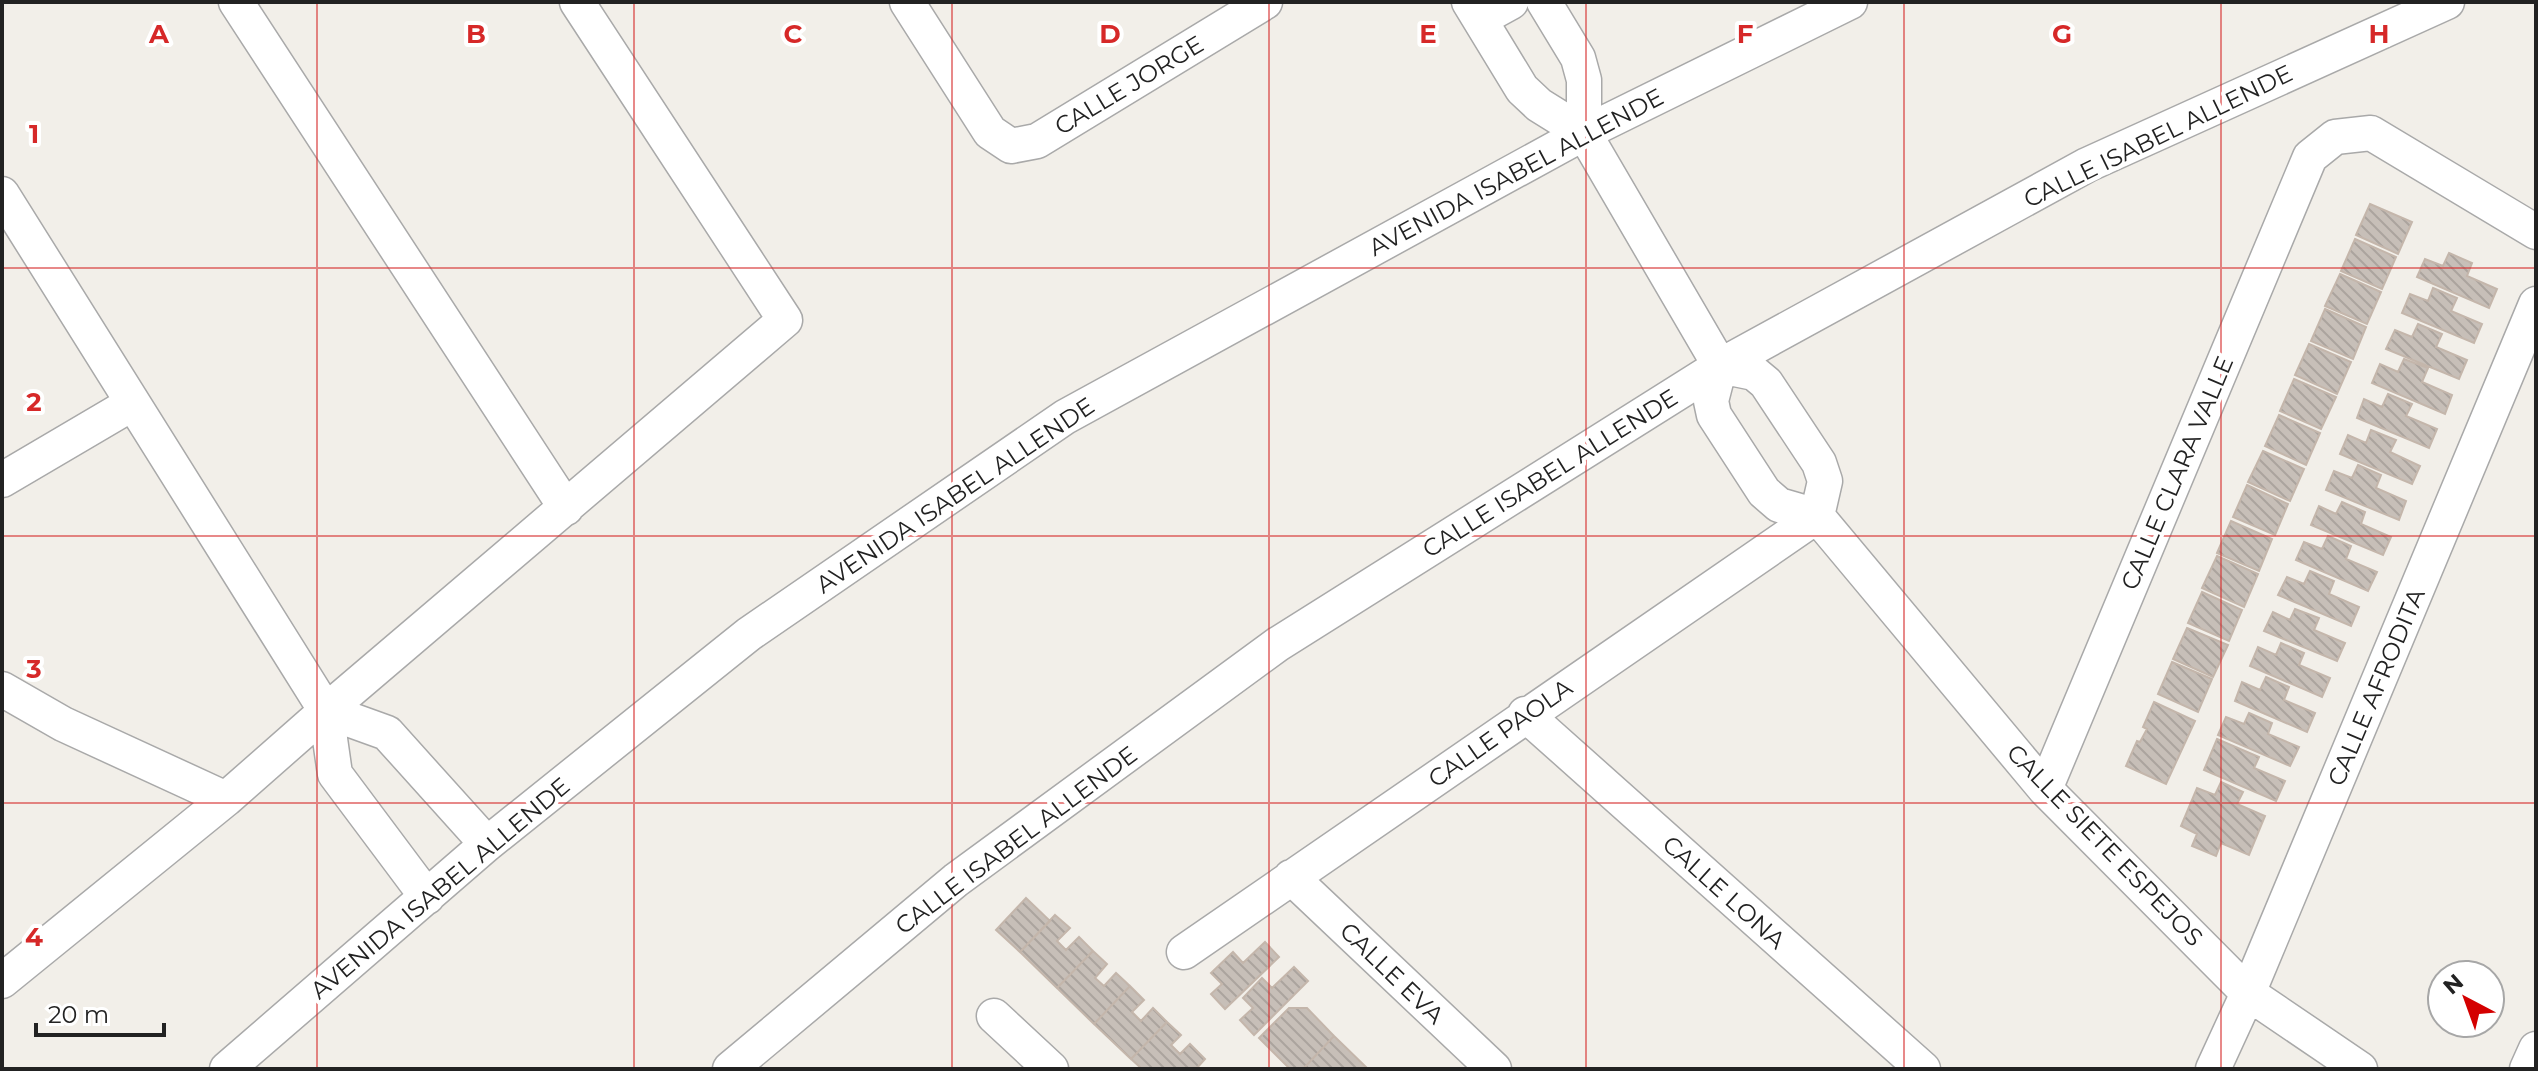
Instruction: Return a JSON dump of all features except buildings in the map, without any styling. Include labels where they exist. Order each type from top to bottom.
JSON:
[{"type":"street","points":[[236,2],[566,508]]},
{"type":"street","points":[[2,981],[226,799],[785,320],[577,2]]},
{"type":"street","name":"CALLE JORGE","points":[[907,2],[990,132],[1011,146],[1037,141],[1265,2]]},
{"type":"street","points":[[1511,2],[1474,10],[1522,89],[1539,105],[1584,133],[1720,366],[1711,401],[1714,415],[1764,492],[1779,505],[1817,516],[1825,481],[1819,463],[1766,383],[1754,373],[1720,366]]},
{"type":"street","points":[[1544,2],[1578,58],[1584,80],[1584,133]]},
{"type":"street","name":"AVENIDA ISABEL ALLENDE","points":[[227,1069],[487,844],[749,634],[1065,417],[1584,133],[1850,2]]},
{"type":"street","name":"CALLE ISABEL ALLENDE","points":[[730,1069],[956,880],[1278,644],[1720,366],[2087,165],[2447,2]]},
{"type":"street","name":"CALLE CLARA VALLE","points":[[2045,789],[2310,157],[2335,137],[2371,133],[2536,232]]},
{"type":"street","points":[[2,194],[326,711],[335,774],[427,897]]},
{"type":"street","name":"CALLE AFRODITA","points":[[2213,1069],[2248,993],[2536,304]]},
{"type":"street","points":[[2,480],[133,403]]},
{"type":"street","name":"CALLE SIETE ESPEJOS","points":[[1817,516],[2045,789],[2248,993],[2360,1069]]},
{"type":"street","name":"CALLE PAOLA","points":[[1184,952],[1525,714],[1817,516]]},
{"type":"street","points":[[2,689],[63,724],[226,799]]},
{"type":"street","points":[[326,711],[387,733],[487,844]]},
{"type":"street","name":"CALLE LONA","points":[[1525,714],[1923,1069]]},
{"type":"street","name":"CALLE EVA","points":[[1291,877],[1494,1069]]},
{"type":"street","points":[[994,1016],[1051,1069]]},
{"type":"street","points":[[2527,1069],[2536,1049]]}]
